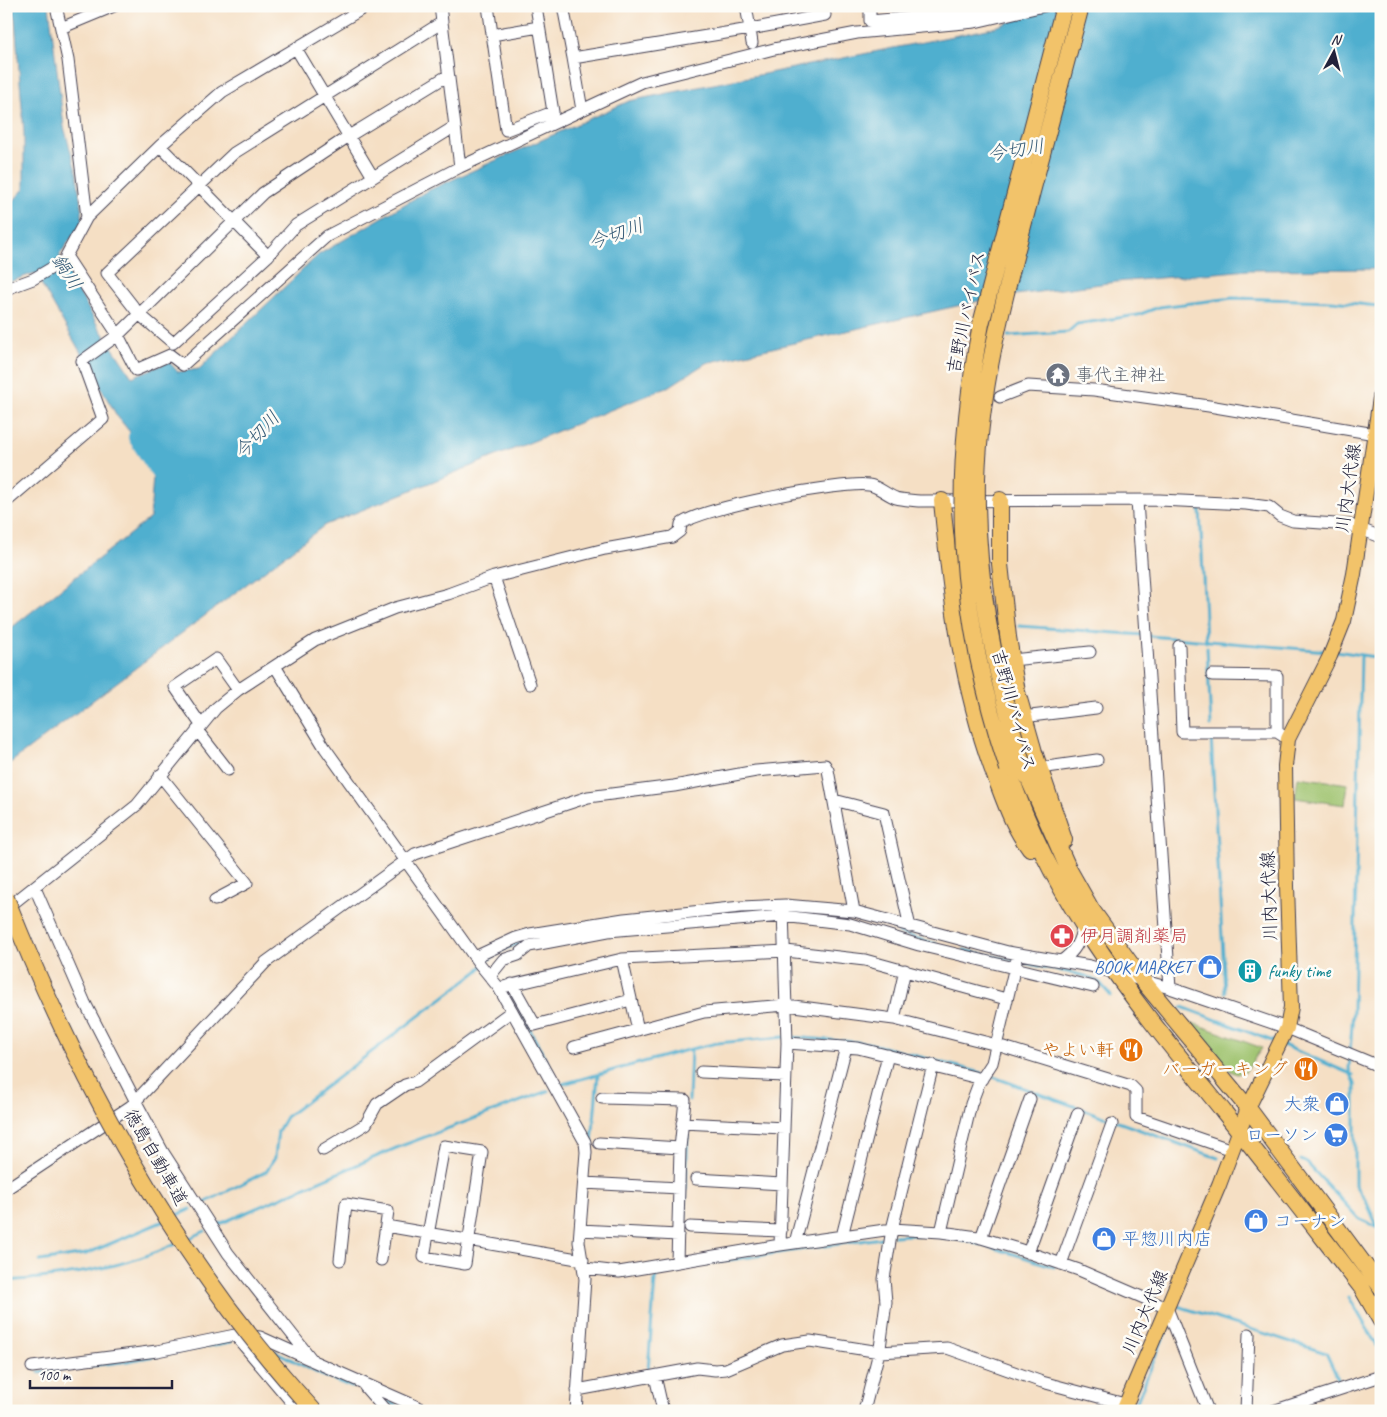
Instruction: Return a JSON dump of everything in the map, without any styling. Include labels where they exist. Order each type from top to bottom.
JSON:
[{"type":"highway","name":"吉野川バイパス","points":[[1064,6],[981,324],[971,375],[961,479],[964,576],[982,681],[1024,768],[1069,870],[1091,909],[1143,981],[1248,1108],[1381,1288]]},
{"type":"highway","name":"吉野川バイパス","points":[[1081,6],[996,327],[980,430],[977,478],[978,533],[986,621],[998,678],[1024,768],[1028,823],[1049,869],[1082,926],[1113,973],[1240,1131],[1362,1288],[1381,1321]]},
{"type":"highway","points":[[1000,500],[999,552],[1012,660],[1023,717],[1024,768]]},
{"type":"highway","points":[[942,501],[958,635],[981,741],[1009,814],[1029,847],[1049,869]]},
{"type":"highway","name":"徳島自動車道","points":[[6,898],[56,1014],[94,1089],[152,1193],[238,1320],[314,1411]]},
{"type":"main road","name":"川内大代線","points":[[1124,1408],[1167,1308],[1248,1108],[1281,1040],[1291,1007],[1286,877],[1285,766],[1282,736],[1332,652],[1344,620],[1378,434],[1381,391]]},
{"type":"street","points":[[56,6],[68,60],[88,218]]},
{"type":"street","points":[[61,28],[90,12],[114,6]]},
{"type":"street","points":[[367,6],[297,50],[222,92],[160,146],[88,218],[66,256],[66,260],[136,370],[170,355],[184,365],[327,236],[460,167],[642,82],[774,50],[857,33],[975,22],[1044,6]]},
{"type":"street","points":[[440,6],[447,76],[460,167]]},
{"type":"street","points":[[488,6],[506,130],[553,112],[536,6]]},
{"type":"street","points":[[746,6],[752,43]]},
{"type":"street","points":[[573,58],[825,15],[823,6]]},
{"type":"street","points":[[870,6],[870,21],[921,12],[1020,6]]},
{"type":"street","points":[[566,7],[582,110]]},
{"type":"street","points":[[441,23],[326,97],[234,153],[107,273],[139,314],[173,343],[268,256],[296,224],[454,127]]},
{"type":"street","points":[[492,35],[539,27]]},
{"type":"street","points":[[297,50],[373,177]]},
{"type":"street","points":[[6,502],[103,419],[82,362],[115,338],[263,193],[447,76]]},
{"type":"street","points":[[160,146],[268,256]]},
{"type":"street","points":[[6,289],[33,279],[66,260]]},
{"type":"street","points":[[1000,396],[1028,386],[1094,390],[1209,406],[1378,434]]},
{"type":"street","points":[[6,910],[137,805],[216,708],[238,690],[315,640],[358,621],[494,577],[605,549],[672,536],[680,532],[681,524],[686,520],[712,510],[829,487],[871,485],[898,499],[1246,504],[1269,507],[1280,516],[1293,521],[1350,525],[1381,536]]},
{"type":"street","points":[[1137,501],[1170,988]]},
{"type":"street","points":[[948,555],[999,552]]},
{"type":"street","points":[[494,577],[530,684]]},
{"type":"street","points":[[1179,646],[1182,732],[1282,736],[1277,676],[1212,675]]},
{"type":"street","points":[[1012,660],[1090,652]]},
{"type":"street","points":[[228,770],[175,687],[216,659],[238,690]]},
{"type":"street","points":[[275,666],[325,748],[499,988],[585,1142],[580,1230],[584,1264],[584,1311],[576,1411]]},
{"type":"street","points":[[1023,717],[1096,708]]},
{"type":"street","points":[[1024,768],[1098,760]]},
{"type":"street","points":[[6,1189],[136,1102],[266,962],[415,854],[588,797],[674,786],[756,771],[825,765],[828,770],[834,800],[854,911]]},
{"type":"street","points":[[160,776],[247,883],[215,900]]},
{"type":"street","points":[[834,800],[884,813],[910,927]]},
{"type":"street","points":[[35,888],[85,1003],[136,1102],[192,1201],[228,1253],[313,1361]]},
{"type":"street","points":[[482,966],[524,942],[633,918],[708,909],[854,911],[910,927],[1092,987]]},
{"type":"street","points":[[783,911],[850,924],[1016,962],[1061,961],[1113,973],[1170,988],[1281,1040],[1343,1050],[1381,1066]]},
{"type":"street","points":[[780,1245],[787,1039],[786,951],[783,911]]},
{"type":"street","points":[[1061,961],[1073,952],[1082,926]]},
{"type":"street","points":[[482,966],[518,955],[524,942]]},
{"type":"street","points":[[499,988],[622,959],[786,951],[853,957],[1006,999]]},
{"type":"street","points":[[622,959],[638,1030]]},
{"type":"street","points":[[940,1232],[971,1104],[997,1045],[1016,962]]},
{"type":"street","points":[[894,1019],[905,970]]},
{"type":"street","points":[[512,984],[535,1025],[631,1000]]},
{"type":"street","points":[[574,1047],[704,1012],[786,1005],[894,1019],[997,1045],[1131,1086],[1136,1091],[1136,1117],[1232,1150]]},
{"type":"street","points":[[323,1150],[366,1124],[376,1104],[404,1085],[415,1082],[512,1011]]},
{"type":"street","points":[[787,1039],[846,1047],[984,1076]]},
{"type":"street","points":[[794,1243],[846,1047]]},
{"type":"street","points":[[842,1236],[888,1055]]},
{"type":"street","points":[[864,1411],[880,1352],[886,1302],[884,1279],[892,1229],[933,1066]]},
{"type":"street","points":[[701,1072],[786,1076]]},
{"type":"street","points":[[602,1098],[685,1100],[680,1148],[677,1262]]},
{"type":"street","points":[[980,1238],[1030,1098]]},
{"type":"street","points":[[1028,1253],[1078,1114]]},
{"type":"street","points":[[682,1124],[784,1128]]},
{"type":"street","points":[[1061,1264],[1112,1124]]},
{"type":"street","points":[[599,1143],[680,1148]]},
{"type":"street","points":[[444,1146],[482,1152],[468,1241],[465,1264],[424,1256],[444,1146]]},
{"type":"street","points":[[696,1179],[782,1184]]},
{"type":"street","points":[[584,1183],[679,1188]]},
{"type":"street","points":[[340,1260],[346,1204],[388,1210],[381,1260]]},
{"type":"street","points":[[386,1226],[619,1272],[780,1245],[892,1229],[940,1232],[980,1238],[1061,1264],[1167,1308],[1208,1411]]},
{"type":"street","points":[[690,1227],[781,1231]]},
{"type":"street","points":[[580,1230],[678,1234]]},
{"type":"street","points":[[1246,1411],[1249,1334]]},
{"type":"street","points":[[236,1335],[298,1411]]},
{"type":"street","points":[[32,1367],[157,1351],[236,1335],[260,1337],[427,1411]]},
{"type":"street","points":[[577,1390],[697,1368],[726,1369],[782,1345],[810,1341],[880,1352],[947,1348],[1042,1382],[1124,1408]]},
{"type":"street","points":[[655,1376],[663,1411]]},
{"type":"street","points":[[1273,1411],[1381,1376]]},
{"type":"street","points":[[360,1382],[386,1411]]},
{"type":"green space","points":[[1298,777],[1348,784],[1345,805],[1295,798]]},
{"type":"green space","points":[[1190,1022],[1262,1048],[1246,1071],[1237,1074],[1230,1071]]},
{"type":"water","name":"今切川","points":[[14,6],[49,6],[64,127],[77,174],[83,222],[60,254],[60,258],[98,326],[132,377],[169,362],[178,372],[199,369],[318,255],[427,191],[629,101],[993,28],[1052,6],[1381,6],[1381,269],[1248,270],[1116,282],[992,298],[706,363],[670,386],[325,525],[6,766],[6,632],[150,518],[154,462],[117,416],[35,273],[6,283],[6,209],[24,189],[24,133]]},
{"type":"waterway","points":[[1008,336],[1068,332],[1077,324],[1138,315],[1159,307],[1233,298],[1332,301],[1377,306]]},
{"type":"waterway","name":"鍋川","points":[[137,437],[166,482]]},
{"type":"waterway","points":[[1200,509],[1206,642]]},
{"type":"waterway","points":[[1019,626],[1143,635]]},
{"type":"waterway","points":[[1149,636],[1327,651]]},
{"type":"waterway","points":[[1207,647],[1211,726]]},
{"type":"waterway","points":[[1336,651],[1381,658]]},
{"type":"waterway","points":[[1350,1052],[1353,1011],[1361,655]]},
{"type":"waterway","points":[[1211,736],[1225,992]]},
{"type":"waterway","points":[[899,933],[936,944]]},
{"type":"waterway","points":[[204,1203],[267,1171],[275,1157],[278,1131],[286,1117],[478,971],[494,956],[513,946],[527,942]]},
{"type":"waterway","points":[[964,950],[1086,976],[1100,983],[1111,996]]},
{"type":"waterway","points":[[511,994],[554,1075]]},
{"type":"waterway","points":[[1182,1007],[1275,1042]]},
{"type":"waterway","points":[[558,1082],[559,1085],[717,1043],[784,1037]]},
{"type":"waterway","points":[[790,1037],[868,1043],[982,1073]]},
{"type":"waterway","points":[[1283,1045],[1353,1075]]},
{"type":"waterway","points":[[689,1100],[691,1049]]},
{"type":"waterway","points":[[1350,1058],[1349,1069],[1355,1084],[1355,1185],[1366,1201],[1378,1228]]},
{"type":"waterway","points":[[591,1154],[598,1075]]},
{"type":"waterway","points":[[988,1075],[1218,1158]]},
{"type":"waterway","points":[[217,1225],[401,1146],[548,1091]]},
{"type":"waterway","points":[[684,1255],[688,1127]]},
{"type":"waterway","points":[[1301,1160],[1307,1163],[1359,1219],[1381,1229]]},
{"type":"waterway","points":[[172,1217],[191,1209]]},
{"type":"waterway","points":[[40,1261],[86,1254],[164,1221]]},
{"type":"waterway","points":[[186,1240],[205,1231]]},
{"type":"waterway","points":[[894,1236],[935,1236],[976,1243],[1054,1267]]},
{"type":"waterway","points":[[674,1268],[888,1237]]},
{"type":"waterway","points":[[6,1281],[94,1270],[137,1259],[178,1243]]},
{"type":"waterway","points":[[648,1370],[655,1280],[658,1271]]},
{"type":"waterway","points":[[1349,1297],[1381,1353]]},
{"type":"waterway","points":[[1178,1306],[1326,1353],[1341,1385]]},
{"type":"waterway","points":[[1133,1411],[1167,1329]]},
{"type":"waterway","points":[[39,1372],[122,1362],[231,1342]]},
{"type":"waterway","points":[[269,1348],[319,1374],[352,1387]]},
{"type":"waterway","points":[[389,1402],[408,1411]]},
{"type":"place","name":"事代主神社","points":[[1058,375]]},
{"type":"place","name":"伊月調剤薬局","points":[[1062,936]]},
{"type":"place","name":"BOOK MARKET","points":[[1210,967]]},
{"type":"place","name":"funky time","points":[[1250,971]]},
{"type":"place","name":"やよい軒","points":[[1131,1050]]},
{"type":"place","name":"バーガーキング","points":[[1306,1069]]},
{"type":"place","name":"大衆","points":[[1337,1104]]},
{"type":"place","name":"ローソン","points":[[1336,1135]]},
{"type":"place","name":"コーナン","points":[[1256,1221]]},
{"type":"place","name":"平惣川内店","points":[[1104,1239]]}]
